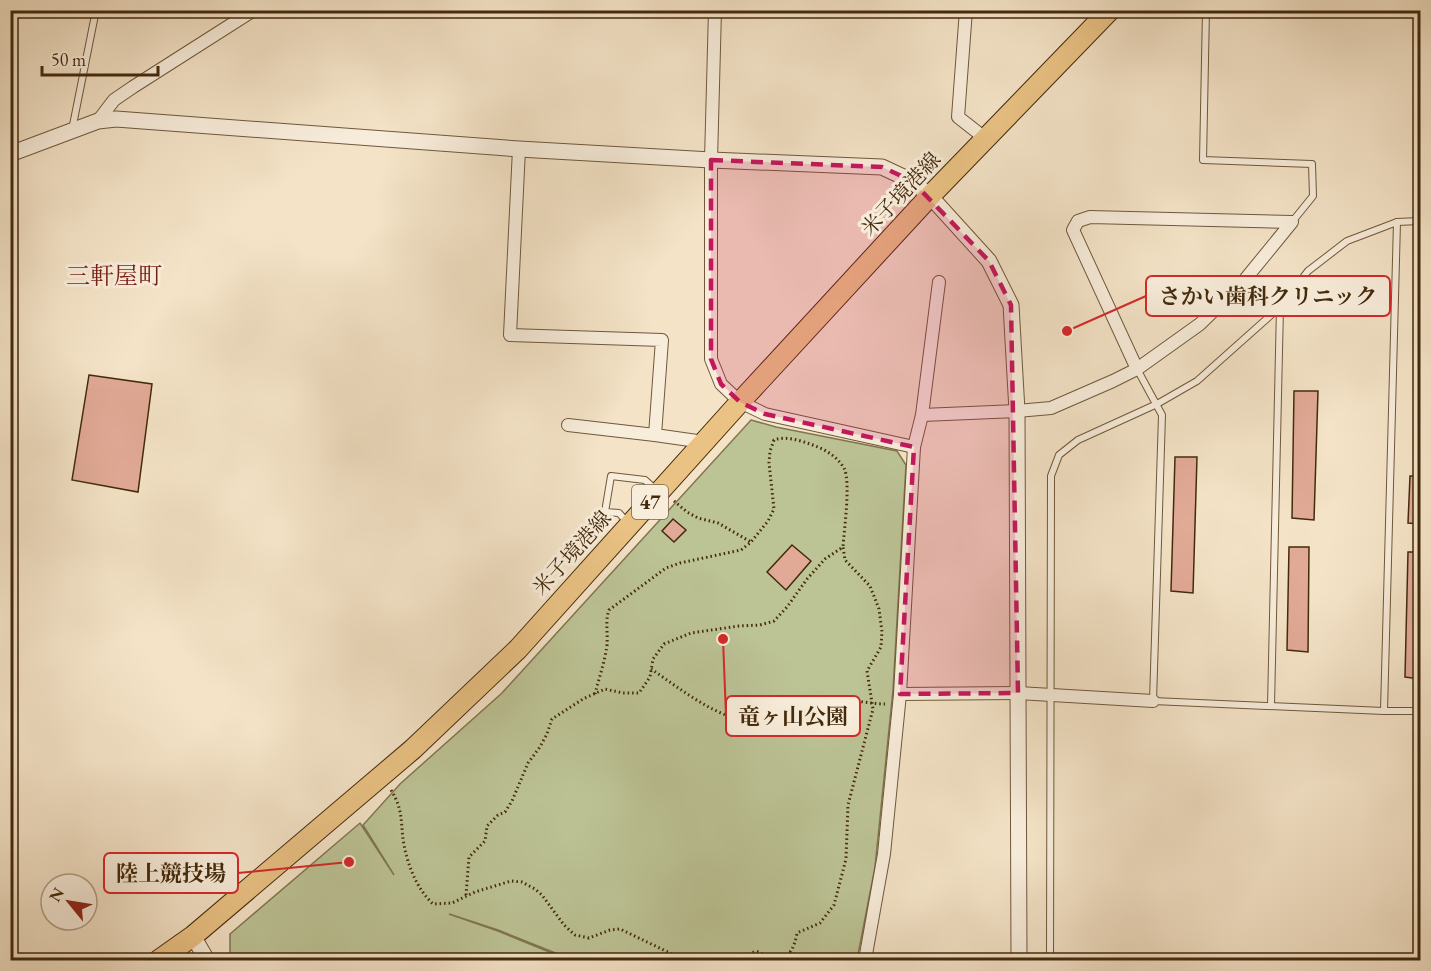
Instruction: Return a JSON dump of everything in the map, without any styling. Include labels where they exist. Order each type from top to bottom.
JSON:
[{"type":"main road","name":"米子境港線","points":[[159,960],[194,936],[413,749],[518,649],[630,525],[666,496],[704,442],[930,196],[1110,10]]},
{"type":"street","points":[[98,121],[114,100],[254,10]]},
{"type":"street","points":[[715,10],[711,159],[711,359],[721,384],[740,402],[765,414],[914,447]]},
{"type":"street","points":[[966,10],[958,117],[986,139]]},
{"type":"street","points":[[10,154],[98,121],[116,119],[519,149],[882,167],[912,181],[930,196],[989,261],[1011,305],[1017,411],[1019,960]]},
{"type":"street","points":[[519,149],[510,335],[662,340],[655,435]]},
{"type":"street","points":[[1137,369],[1073,230],[1078,220],[1090,217],[1292,222]]},
{"type":"street","points":[[921,414],[1051,408],[1137,369],[1200,324],[1243,282],[1292,222]]},
{"type":"street","points":[[882,960],[865,960],[884,854],[899,700],[914,447],[921,414],[939,282]]},
{"type":"street","points":[[568,425],[704,442]]},
{"type":"street","points":[[899,700],[1018,693],[1153,701]]},
{"type":"street","points":[[194,936],[207,960]]},
{"type":"lane","points":[[10,41],[16,10]]},
{"type":"lane","points":[[72,130],[96,10]]},
{"type":"lane","points":[[1206,10],[1203,160],[1312,164],[1313,196],[1292,222]]},
{"type":"lane","points":[[1050,960],[1051,476],[1059,455],[1078,440],[1157,404],[1197,381],[1280,307],[1308,272],[1347,241],[1397,222],[1420,221]]},
{"type":"lane","points":[[1384,711],[1397,222]]},
{"type":"lane","points":[[1271,705],[1280,307]]},
{"type":"lane","points":[[1137,369],[1162,415],[1153,701],[1420,711]]},
{"type":"lane","points":[[630,525],[619,513],[605,512],[610,476],[645,480],[666,496]]},
{"type":"path","points":[[595,694],[606,649],[609,610],[666,568],[741,550],[751,542],[768,521],[774,509],[769,463],[774,440],[780,438],[806,443],[827,451],[845,469],[847,484],[843,547],[845,560],[870,586],[879,609],[882,632],[881,647],[867,671],[873,710],[848,805],[846,859],[834,905],[820,923],[797,933],[795,946],[789,953],[781,959],[768,957],[756,951],[737,960]]},
{"type":"path","points":[[666,496],[692,515],[718,523],[751,542]]},
{"type":"path","points":[[466,896],[469,857],[485,841],[487,826],[498,815],[505,812],[512,801],[528,763],[543,741],[552,719],[583,699],[604,689],[623,693],[639,693],[651,677],[653,659],[664,644],[691,633],[739,626],[760,626],[774,621],[825,559],[843,547]]},
{"type":"path","points":[[651,669],[719,713],[750,721],[767,723],[778,721],[788,718],[809,705],[830,699],[872,704],[899,700]]},
{"type":"path","points":[[381,776],[398,803],[410,864],[422,892],[433,904],[452,903],[511,881],[522,882],[543,895],[564,925],[575,935],[589,938],[610,930],[620,929],[672,954],[702,960]]},
{"type":"path","points":[[789,953],[823,960]]},
{"type":"highlighted area","points":[[711,160],[882,167],[912,181],[989,261],[1011,305],[1018,693],[900,694],[914,447],[765,414],[740,402],[721,384],[711,359]]},
{"type":"green space","points":[[751,420],[897,451],[906,465],[893,690],[875,867],[857,960],[573,960],[498,930],[449,914],[569,960],[230,960],[230,934],[360,823],[394,875],[363,825],[400,784],[502,693]]},
{"type":"building","points":[[89,375],[152,384],[138,492],[72,480]]},
{"type":"building","points":[[1294,391],[1318,391],[1314,520],[1292,518]]},
{"type":"building","points":[[1175,457],[1197,457],[1193,593],[1171,591]]},
{"type":"building","points":[[1410,476],[1420,476],[1420,524],[1408,523]]},
{"type":"building","points":[[673,519],[686,530],[674,542],[662,531]]},
{"type":"building","points":[[792,545],[811,561],[786,590],[767,572]]},
{"type":"building","points":[[1289,547],[1309,547],[1308,652],[1287,650]]},
{"type":"building","points":[[1408,552],[1420,552],[1420,679],[1405,677]]},
{"type":"place","name":"さかい歯科クリニック","points":[[1067,331]]},
{"type":"place","name":"竜ヶ山公園","points":[[723,639]]},
{"type":"place","name":"陸上競技場","points":[[349,862]]},
{"type":"district","name":"三軒屋町","points":[[114,276]]}]
